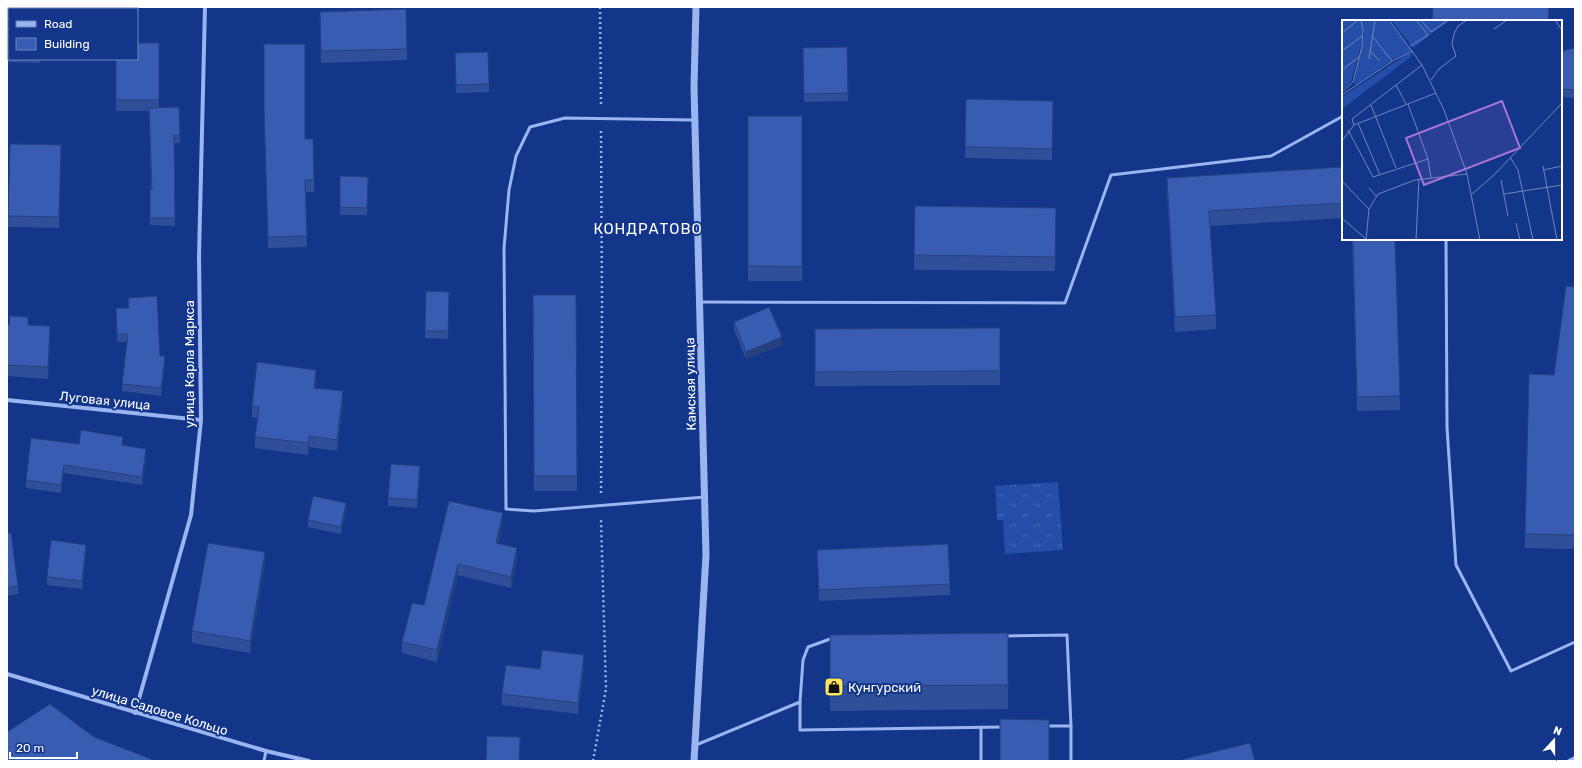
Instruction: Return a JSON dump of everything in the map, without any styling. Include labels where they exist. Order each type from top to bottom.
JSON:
[{"type":"street","name":"улица Карла Маркса","points":[[134,713],[191,515],[201,420],[199,256],[205,7]]},
{"type":"street","name":"Камская улица","points":[[694,761],[706,555],[694,87],[696,7]]},
{"type":"street","name":"Луговая улица","points":[[7,400],[201,420]]},
{"type":"street","name":"улица Садовое Кольцо","points":[[7,674],[134,713],[266,751],[309,761]]},
{"type":"street","points":[[1569,761],[1575,758]]},
{"type":"lane","points":[[700,302],[1065,303],[1111,175],[1271,156],[1342,117]]},
{"type":"lane","points":[[695,120],[565,118],[530,128],[516,156],[509,190],[504,256],[506,509],[534,511],[704,498]]},
{"type":"lane","points":[[1446,240],[1447,428],[1456,564],[1511,671],[1575,642]]},
{"type":"lane","points":[[996,636],[1067,635],[1071,761]]},
{"type":"lane","points":[[836,637],[808,647],[803,660],[800,730],[1011,727]]},
{"type":"lane","points":[[696,745],[800,702]]},
{"type":"lane","points":[[1041,726],[1070,726]]},
{"type":"lane","points":[[981,727],[981,761]]},
{"type":"lane","points":[[264,761],[266,751]]},
{"type":"path","points":[[593,761],[606,689],[601,506],[602,310],[600,7]]},
{"type":"green space","points":[[1058,482],[1063,550],[1005,554],[1003,520],[997,520],[995,486]]},
{"type":"building","points":[[1433,7],[1549,7],[1548,20],[1432,20]]},
{"type":"building","points":[[406,9],[407,49],[321,51],[320,12]]},
{"type":"building","points":[[7,15],[8,15],[8,55]]},
{"type":"building","points":[[138,43],[159,43],[159,100],[116,100],[116,60],[138,60]]},
{"type":"building","points":[[264,44],[305,44],[305,139],[313,139],[314,180],[305,180],[307,236],[268,237],[264,107]]},
{"type":"building","points":[[847,47],[848,93],[804,94],[803,48]]},
{"type":"building","points":[[1575,48],[1575,97],[1574,90],[1562,89],[1562,51]]},
{"type":"building","points":[[488,52],[489,84],[456,85],[455,53]]},
{"type":"building","points":[[966,99],[1053,101],[1052,149],[965,147]]},
{"type":"building","points":[[179,107],[180,135],[174,135],[175,218],[150,218],[150,189],[152,190],[149,108]]},
{"type":"building","points":[[748,116],[802,116],[802,267],[748,266]]},
{"type":"building","points":[[10,144],[61,145],[59,217],[8,216]]},
{"type":"building","points":[[1342,167],[1342,203],[1209,211],[1216,315],[1175,317],[1167,178]]},
{"type":"building","points":[[340,176],[368,177],[367,208],[340,207]]},
{"type":"building","points":[[915,206],[1056,208],[1055,257],[914,255]]},
{"type":"building","points":[[1353,240],[1395,240],[1400,396],[1357,397]]},
{"type":"building","points":[[1566,286],[1575,287],[1575,535],[1525,534],[1529,374],[1554,375]]},
{"type":"building","points":[[426,291],[449,292],[448,331],[425,331]]},
{"type":"building","points":[[533,295],[576,295],[577,476],[534,476]]},
{"type":"building","points":[[157,296],[160,356],[165,356],[161,388],[122,384],[128,334],[117,334],[116,308],[129,308],[128,298]]},
{"type":"building","points":[[769,307],[782,337],[746,352],[734,322]]},
{"type":"building","points":[[10,316],[28,317],[28,325],[50,326],[48,367],[7,365],[7,325],[9,325]]},
{"type":"building","points":[[1000,328],[1000,371],[815,372],[815,329]]},
{"type":"building","points":[[257,362],[316,370],[314,388],[343,391],[337,440],[309,436],[308,443],[255,437],[259,407],[252,406]]},
{"type":"building","points":[[81,430],[123,437],[122,445],[146,449],[142,477],[64,465],[61,485],[26,480],[31,438],[79,444]]},
{"type":"building","points":[[391,464],[420,466],[417,500],[388,498]]},
{"type":"building","points":[[313,496],[346,503],[341,527],[308,520]]},
{"type":"building","points":[[449,501],[503,513],[496,543],[517,548],[511,577],[458,564],[437,650],[402,642],[412,603],[424,605]]},
{"type":"building","points":[[7,533],[11,533],[18,586],[7,588]]},
{"type":"building","points":[[51,540],[86,545],[82,581],[47,577]]},
{"type":"building","points":[[208,543],[265,552],[250,641],[192,631]]},
{"type":"building","points":[[948,544],[950,584],[819,590],[817,550]]},
{"type":"building","points":[[1008,633],[1008,685],[830,686],[830,635]]},
{"type":"building","points":[[542,650],[584,655],[578,703],[502,694],[506,665],[540,669]]},
{"type":"building","points":[[50,704],[94,737],[156,761],[7,761],[7,732]]},
{"type":"building","points":[[1000,719],[1049,720],[1049,761],[1000,761]]},
{"type":"building","points":[[487,736],[520,737],[519,761],[486,761]]},
{"type":"building","points":[[1250,743],[1255,761],[1176,761]]},
{"type":"place","name":"Кунгурский","points":[[834,687]]},
{"type":"district","name":"КОНДРАТОВО","points":[[648,229]]}]
